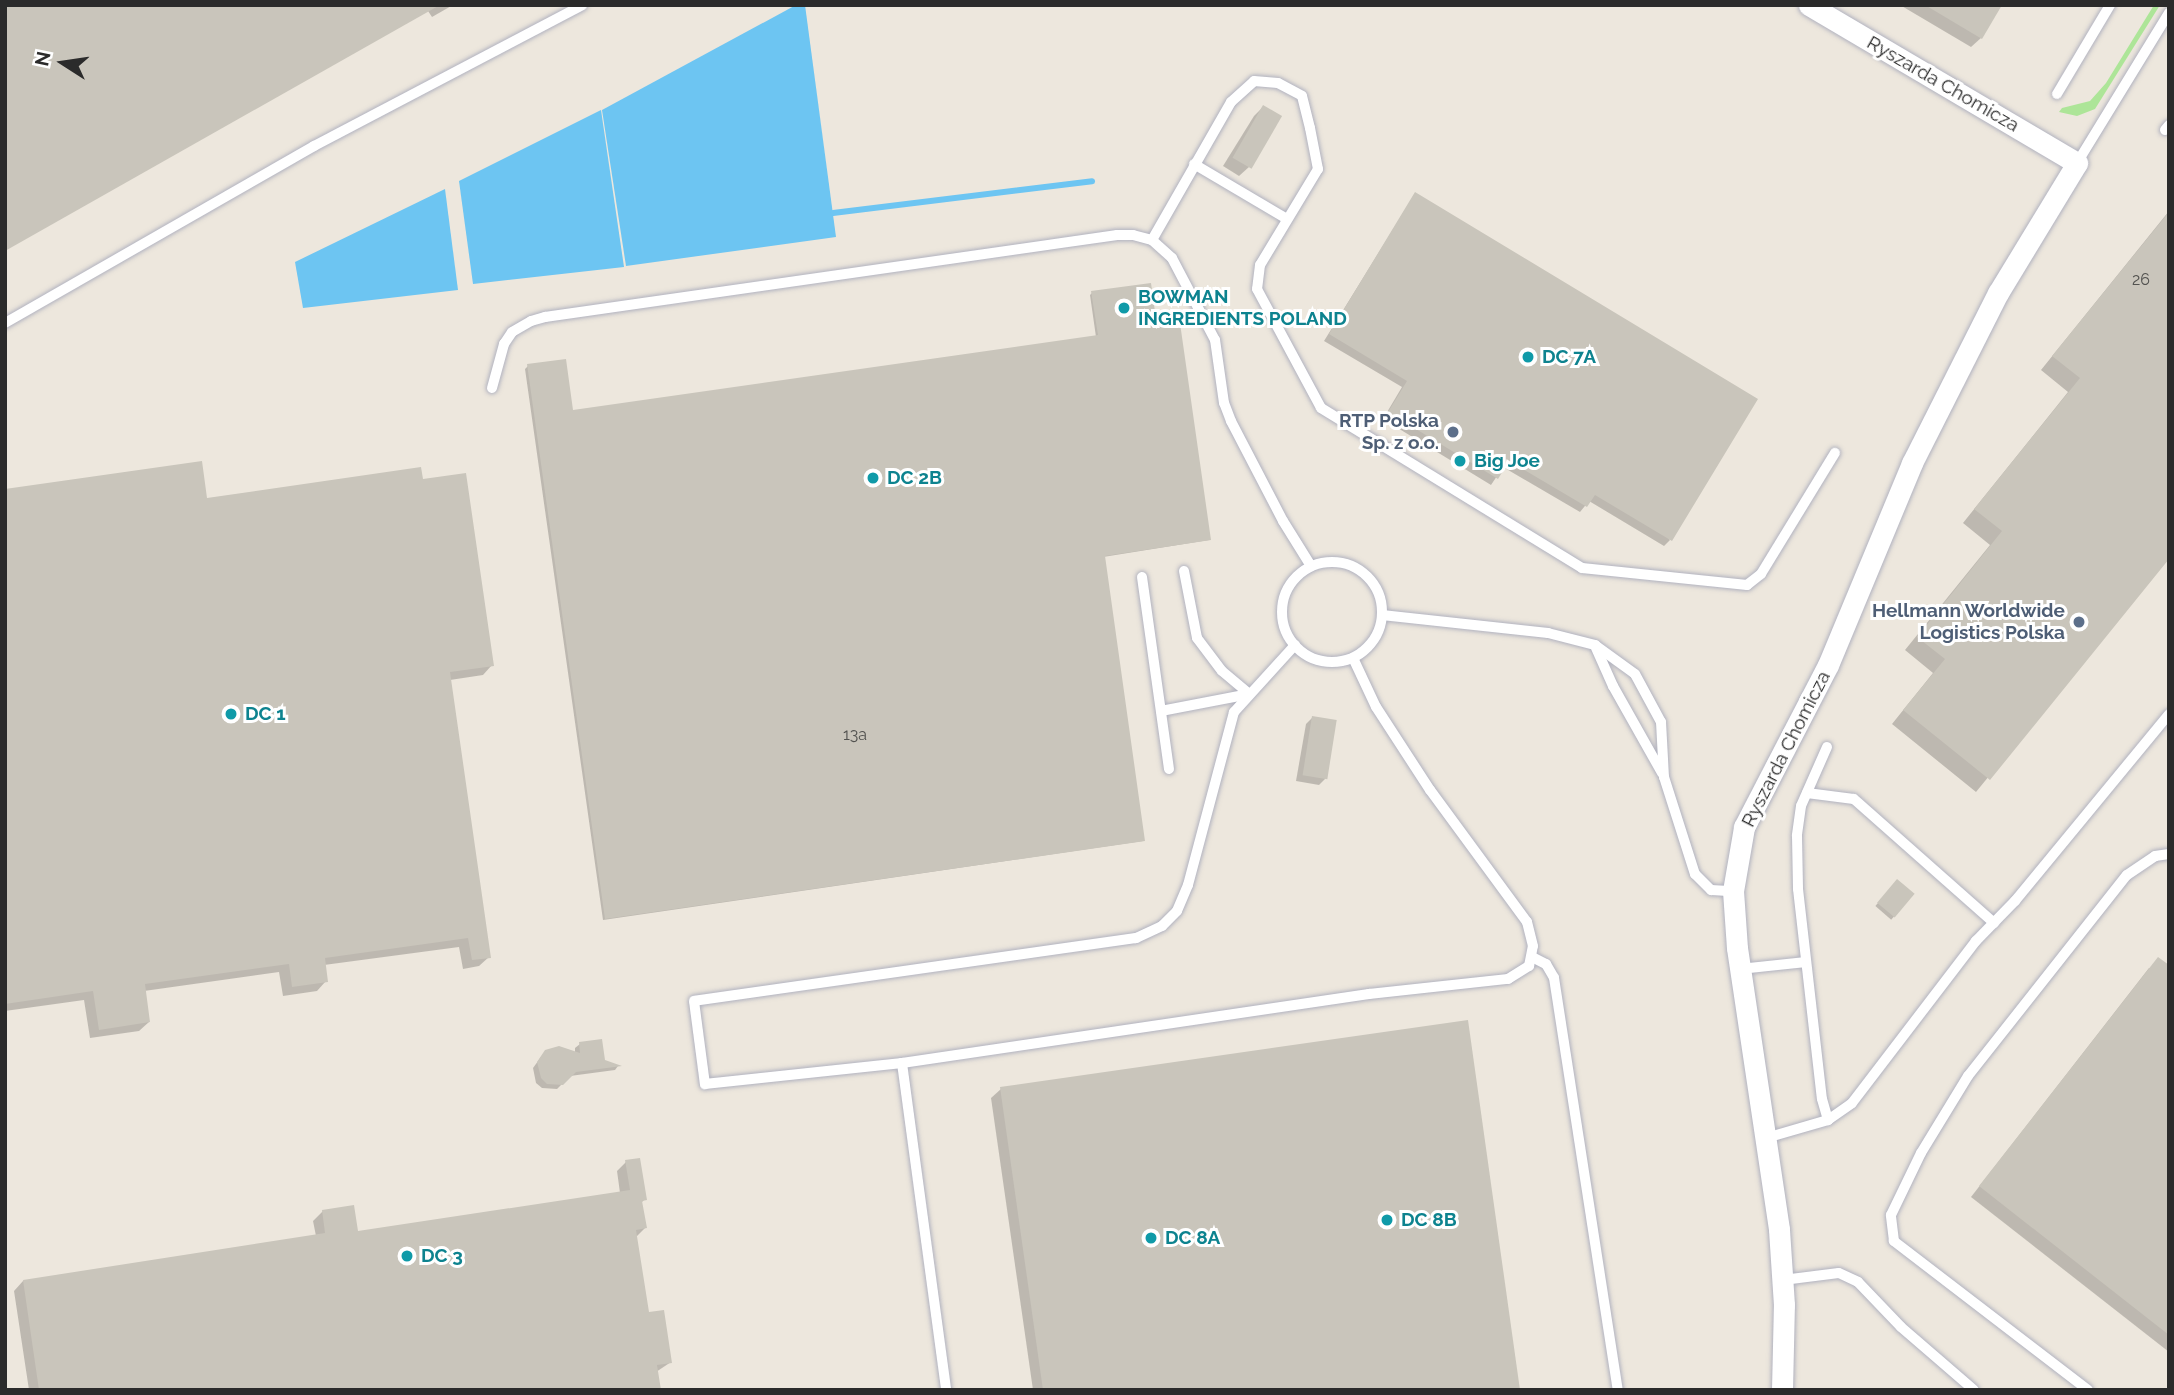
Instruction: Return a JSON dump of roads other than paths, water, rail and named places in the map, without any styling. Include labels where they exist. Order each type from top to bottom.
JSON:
[{"type":"street","name":"Ryszarda Chomicza","points":[[1782,1390],[1783,1280],[1766,1138],[1740,969],[1733,891],[1744,827],[1828,665],[1912,463],[1998,293],[2077,163],[1809,5]]},
{"type":"lane","points":[[5,323],[314,146],[582,5]]},
{"type":"lane","points":[[2057,94],[2110,5]]},
{"type":"lane","name":"Ryszarda Chomicza","points":[[2077,163],[2169,13]]},
{"type":"lane","points":[[1152,240],[1231,102],[1254,81],[1278,83],[1302,96],[1318,169],[1260,265],[1257,289],[1321,408],[1582,568],[1746,585],[1761,575],[1835,453]]},
{"type":"lane","points":[[1195,164],[1287,219]]},
{"type":"lane","points":[[492,388],[501,351],[512,332],[531,321],[545,317],[1117,235],[1133,235],[1152,240],[1172,258],[1215,340],[1224,403],[1231,421],[1283,521],[1311,566]]},
{"type":"lane","points":[[1334,562],[1350,566],[1364,574],[1375,586],[1382,615],[1377,634],[1367,647],[1353,658],[1323,661],[1307,656],[1295,645],[1286,631],[1282,615],[1284,598],[1291,584],[1311,566],[1334,562]]},
{"type":"lane","points":[[1184,571],[1197,638],[1222,671],[1249,694]]},
{"type":"lane","points":[[1142,577],[1169,769]]},
{"type":"lane","points":[[1382,615],[1548,633],[1595,645],[1635,674],[1661,722],[1664,777]]},
{"type":"lane","points":[[1295,645],[1234,712],[1188,885],[1177,911],[1162,926],[1136,938],[694,1001],[705,1084],[902,1063],[1369,994],[1508,979],[1529,966],[1533,946],[1527,922],[1430,790],[1376,707],[1353,658]]},
{"type":"lane","points":[[1595,645],[1613,686],[1664,777],[1695,874],[1711,890],[1733,891]]},
{"type":"lane","points":[[1161,711],[1249,694]]},
{"type":"lane","points":[[1766,1138],[1828,1120],[1852,1103],[1976,941],[2169,714]]},
{"type":"lane","points":[[1827,747],[1801,806],[1797,836],[1798,889],[1822,1099],[1828,1120]]},
{"type":"lane","points":[[1807,793],[1854,799],[1993,923]]},
{"type":"lane","points":[[2088,1390],[1894,1241],[1891,1215],[1921,1153],[1968,1076],[2127,875],[2155,856],[2169,854]]},
{"type":"lane","points":[[1532,957],[1546,964],[1554,978],[1618,1390]]},
{"type":"lane","points":[[1740,969],[1806,962]]},
{"type":"lane","points":[[902,1063],[946,1390]]},
{"type":"lane","points":[[1783,1280],[1839,1273],[1858,1282],[1901,1327],[1974,1390]]},
{"type":"water","points":[[796,5],[805,5],[836,237],[626,266],[602,110]]},
{"type":"water","points":[[601,110],[624,267],[473,284],[459,181]]},
{"type":"water","points":[[445,189],[458,290],[303,308],[295,262]]},
{"type":"waterway","points":[[833,213],[1092,181]]},
{"type":"place","name":"BOWMAN INGREDIENTS POLAND","points":[[1124,308]]},
{"type":"place","name":"DC 7A","points":[[1528,357]]},
{"type":"place","name":"RTP Polska Sp. z o.o.","points":[[1453,432]]},
{"type":"place","name":"Big Joe","points":[[1460,461]]},
{"type":"place","name":"DC 2B","points":[[873,478]]},
{"type":"place","name":"Hellmann Worldwide Logistics Polska","points":[[2079,622]]},
{"type":"place","name":"DC 1","points":[[231,714]]},
{"type":"place","name":"DC 8B","points":[[1387,1220]]},
{"type":"place","name":"DC 8A","points":[[1151,1238]]},
{"type":"place","name":"DC 3","points":[[407,1256]]}]
